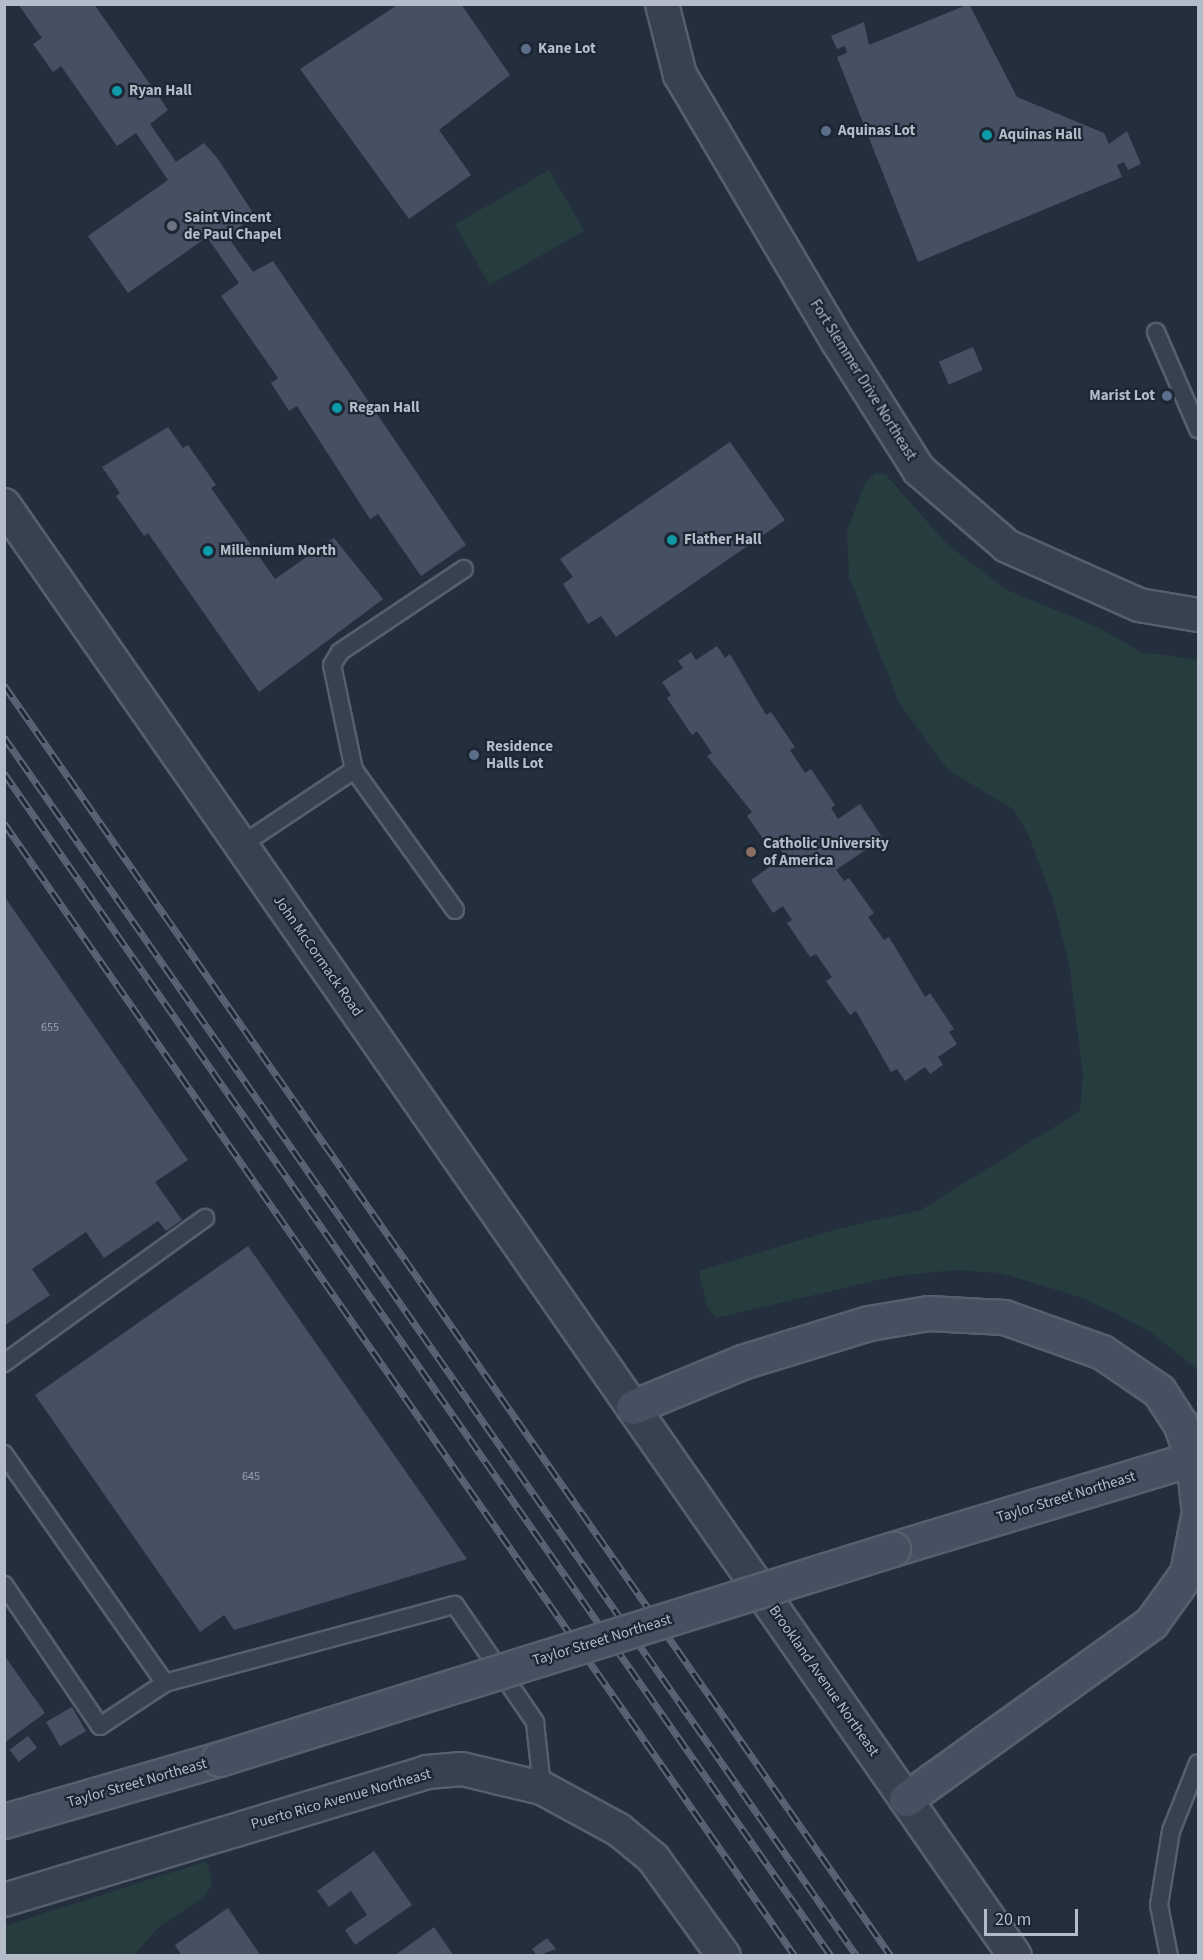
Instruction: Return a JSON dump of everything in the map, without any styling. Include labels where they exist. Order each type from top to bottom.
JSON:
[{"type":"main road","points":[[633,1407],[742,1362],[854,1327],[928,1313],[974,1313],[1004,1317],[1061,1334],[1140,1374],[1173,1411],[1196,1458],[1198,1505]]},
{"type":"main road","name":"Taylor Street Northeast","points":[[4,1821],[219,1759],[893,1549],[1196,1458]]},
{"type":"main road","points":[[906,1799],[1151,1623],[1187,1573],[1198,1516]]},
{"type":"street","name":"Fort Slemmer Drive Northeast","points":[[662,4],[680,75],[838,342],[919,470],[1006,546],[1139,605],[1198,615]]},
{"type":"street","name":"John McCormack Road","points":[[4,505],[633,1407]]},
{"type":"street","name":"Brookland Avenue Northeast","points":[[633,1407],[1015,1956]]},
{"type":"street","name":"Puerto Rico Avenue Northeast","points":[[4,1900],[427,1772],[471,1770],[542,1788],[601,1818],[653,1858],[724,1956]]},
{"type":"lane","points":[[1156,332],[1198,429]]},
{"type":"lane","points":[[455,910],[354,770],[332,665],[340,652],[464,569]]},
{"type":"lane","points":[[240,846],[354,770]]},
{"type":"lane","points":[[4,1363],[205,1218]]},
{"type":"lane","points":[[4,1454],[165,1683]]},
{"type":"lane","points":[[4,1585],[100,1726],[165,1683],[455,1605],[535,1722],[542,1788]]},
{"type":"lane","points":[[1169,1956],[1159,1905],[1171,1831],[1198,1763]]},
{"type":"green space","points":[[549,170],[584,231],[490,285],[455,224]]},
{"type":"green space","points":[[875,473],[885,474],[947,544],[1005,589],[1099,628],[1141,652],[1198,660],[1198,1370],[1149,1331],[1119,1315],[1080,1297],[1000,1273],[956,1270],[895,1276],[716,1318],[707,1306],[699,1271],[837,1229],[921,1210],[1080,1111],[1083,1075],[1070,969],[1053,899],[1028,834],[1013,809],[948,770],[900,704],[849,577],[847,531],[865,484]]},
{"type":"green space","points":[[207,1861],[212,1884],[205,1896],[159,1927],[134,1955],[5,1955],[5,1926]]},
{"type":"building","points":[[18,4],[94,4],[168,110],[150,124],[176,162],[204,143],[218,159],[255,216],[227,236],[253,272],[273,261],[466,545],[421,576],[378,514],[370,519],[297,406],[289,411],[271,383],[278,378],[221,296],[239,283],[207,237],[128,293],[88,236],[168,180],[136,133],[117,146],[61,66],[53,72],[33,44],[42,38]]},
{"type":"building","points":[[399,4],[461,4],[510,75],[439,130],[471,175],[409,219],[300,69]]},
{"type":"building","name":"Aquinas Hall","points":[[969,4],[1017,97],[1104,133],[1109,144],[1127,131],[1141,164],[1128,170],[1124,162],[1117,165],[1122,177],[918,262],[837,57],[847,53],[845,46],[837,49],[831,36],[864,22],[869,45]]},
{"type":"building","points":[[973,347],[983,370],[949,384],[939,361]]},
{"type":"building","name":"Millennium North","points":[[168,427],[183,448],[188,445],[216,485],[211,488],[275,579],[334,538],[383,599],[259,692],[148,533],[144,536],[116,496],[120,493],[102,467]]},
{"type":"building","name":"Flather Hall","points":[[730,442],[785,520],[616,637],[601,616],[588,624],[563,584],[573,577],[560,559]]},
{"type":"building","points":[[717,646],[725,658],[730,654],[766,715],[771,712],[795,747],[790,750],[805,773],[811,769],[835,805],[831,808],[838,819],[860,804],[883,838],[836,870],[844,881],[849,878],[874,913],[868,917],[884,940],[889,937],[925,997],[930,993],[954,1029],[949,1032],[957,1044],[938,1057],[943,1065],[930,1074],[925,1067],[905,1081],[897,1069],[891,1072],[856,1011],[850,1015],[826,981],[832,977],[816,954],[810,957],[787,923],[792,920],[783,906],[773,913],[751,880],[785,856],[778,846],[771,850],[747,816],[752,812],[707,756],[712,753],[697,731],[692,735],[667,698],[671,695],[662,682],[683,668],[678,661],[691,652],[696,660]]},
{"type":"building","points":[[4,896],[188,1160],[155,1182],[182,1220],[166,1231],[158,1221],[104,1258],[86,1232],[32,1269],[50,1295],[4,1326]]},
{"type":"building","points":[[248,1246],[467,1559],[234,1630],[224,1615],[200,1632],[35,1395]]},
{"type":"building","points":[[4,1655],[45,1713],[4,1743]]},
{"type":"building","points":[[72,1707],[86,1731],[60,1746],[46,1722]]},
{"type":"building","points":[[28,1736],[37,1748],[19,1762],[10,1750]]},
{"type":"building","points":[[374,1851],[412,1905],[355,1945],[345,1930],[367,1915],[351,1891],[329,1907],[317,1891]]},
{"type":"building","points":[[228,1908],[261,1956],[182,1956],[175,1945]]},
{"type":"building","points":[[434,1927],[454,1956],[394,1956]]},
{"type":"building","points":[[547,1938],[556,1949],[537,1956],[532,1949]]},
{"type":"railway","points":[[4,685],[891,1956]]},
{"type":"railway","points":[[4,737],[857,1956]]},
{"type":"railway","points":[[4,773],[831,1956]]},
{"type":"railway","points":[[4,823],[795,1956]]},
{"type":"place","name":"Kane Lot","points":[[526,49]]},
{"type":"place","name":"Ryan Hall","points":[[117,91]]},
{"type":"place","name":"Aquinas Lot","points":[[826,131]]},
{"type":"place","name":"Aquinas Hall","points":[[987,135]]},
{"type":"place","name":"Saint Vincent de Paul Chapel","points":[[172,226]]},
{"type":"place","name":"Marist Lot","points":[[1167,396]]},
{"type":"place","name":"Regan Hall","points":[[337,408]]},
{"type":"place","name":"Flather Hall","points":[[672,540]]},
{"type":"place","name":"Millennium North","points":[[208,551]]},
{"type":"place","name":"Residence Halls Lot","points":[[474,755]]},
{"type":"place","name":"Catholic University of America","points":[[751,852]]}]
